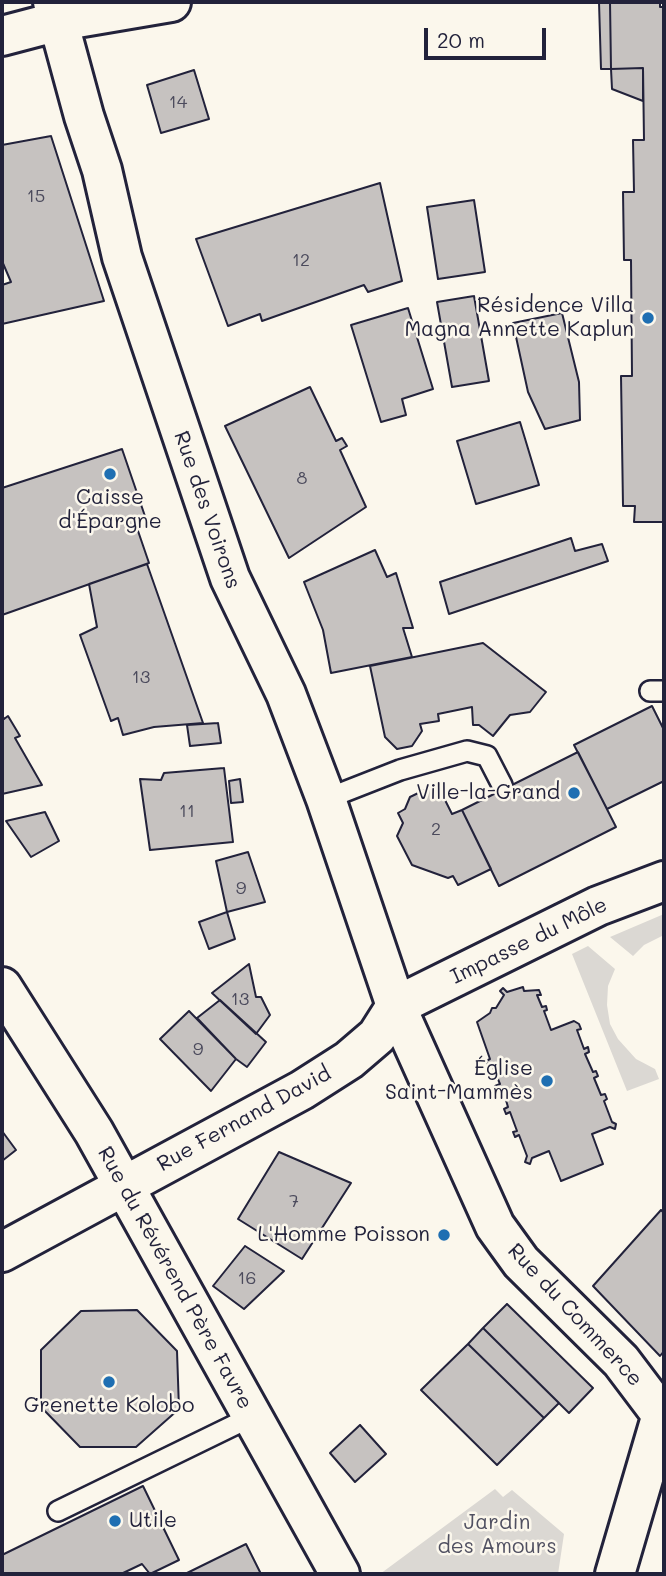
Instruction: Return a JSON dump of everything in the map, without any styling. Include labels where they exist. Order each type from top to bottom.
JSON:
[{"type":"street","points":[[2,36],[56,11],[172,2]]},
{"type":"street","name":"Rue des Voirons","points":[[56,11],[80,103],[102,170],[122,257],[230,578],[286,694],[326,799],[396,1006]]},
{"type":"street","name":"Impasse du Môle","points":[[396,1006],[598,906],[664,881]]},
{"type":"street","name":"Rue du Révérend Père Favre","points":[[2,987],[94,1132],[340,1574]]},
{"type":"street","name":"Rue Fernand David","points":[[2,1252],[302,1090],[349,1060],[377,1036],[396,1006]]},
{"type":"street","name":"Rue du Commerce","points":[[396,1006],[487,1212],[521,1262],[621,1361],[663,1416]]},
{"type":"street","points":[[615,1574],[663,1416]]},
{"type":"lane","points":[[326,799],[400,770],[467,751],[487,756],[502,785]]},
{"type":"lane","points":[[58,1511],[253,1416]]},
{"type":"green space","points":[[664,914],[664,935],[644,945],[633,956],[610,937]]},
{"type":"green space","points":[[588,946],[615,969],[608,986],[607,1005],[610,1024],[618,1039],[636,1059],[655,1069],[659,1079],[627,1091],[572,954]]},
{"type":"green space","name":"Jardin des Amours","points":[[495,1489],[503,1497],[512,1490],[564,1534],[558,1574],[380,1574]]},
{"type":"building","points":[[599,2],[610,2],[611,69],[601,69]]},
{"type":"building","name":"Résidence Villa Magna Annette Kaplun","points":[[610,2],[660,2],[660,7],[664,7],[664,522],[634,522],[635,506],[623,506],[621,376],[632,376],[631,260],[624,260],[623,192],[634,192],[633,140],[644,140],[643,68],[611,69]]},
{"type":"building","points":[[643,68],[643,101],[612,89],[611,69]]},
{"type":"building","points":[[194,70],[209,119],[161,133],[147,85]]},
{"type":"building","points":[[51,136],[104,301],[2,324],[2,285],[11,282],[2,261],[2,145]]},
{"type":"building","points":[[380,183],[402,281],[368,292],[364,285],[262,321],[260,314],[228,326],[196,239]]},
{"type":"building","points":[[474,200],[485,272],[438,279],[427,207]]},
{"type":"building","points":[[474,296],[489,381],[452,387],[437,302]]},
{"type":"building","points":[[408,308],[433,389],[402,399],[406,415],[381,422],[351,325]]},
{"type":"building","points":[[562,313],[579,382],[580,420],[545,429],[528,392],[513,323]]},
{"type":"building","points":[[310,387],[336,441],[342,438],[347,446],[340,450],[366,507],[289,558],[225,426]]},
{"type":"building","points":[[520,422],[539,485],[476,504],[457,441]]},
{"type":"building","points":[[122,449],[148,525],[137,528],[149,563],[2,615],[2,488]]},
{"type":"building","points":[[571,538],[575,551],[602,544],[608,561],[449,614],[440,582]]},
{"type":"building","points":[[375,550],[387,577],[396,573],[413,628],[403,628],[412,657],[331,673],[323,630],[304,582]]},
{"type":"building","points":[[147,564],[203,723],[154,727],[123,735],[118,718],[111,721],[80,635],[97,627],[89,584]]},
{"type":"building","points":[[483,643],[546,692],[530,712],[510,715],[493,736],[479,725],[473,725],[472,707],[438,714],[439,721],[420,724],[422,731],[412,746],[397,749],[385,737],[370,666]]},
{"type":"building","points":[[652,706],[664,730],[664,781],[607,809],[574,745]]},
{"type":"building","points":[[2,715],[4,719],[8,716],[20,736],[15,738],[42,785],[2,794]]},
{"type":"building","points":[[218,723],[221,743],[190,746],[187,725]]},
{"type":"building","points":[[578,752],[616,827],[499,886],[462,810]]},
{"type":"building","points":[[224,768],[233,842],[150,850],[140,779],[161,780],[164,773]]},
{"type":"building","points":[[240,779],[243,802],[231,803],[229,781]]},
{"type":"building","points":[[437,784],[452,814],[462,810],[491,869],[458,885],[453,876],[448,878],[412,865],[397,836],[403,823],[398,813],[405,809],[410,797]]},
{"type":"building","points":[[45,812],[59,841],[31,857],[6,821]]},
{"type":"building","points":[[248,852],[265,902],[227,912],[216,861]]},
{"type":"building","points":[[227,912],[235,939],[209,949],[199,922]]},
{"type":"building","points":[[249,964],[256,997],[261,997],[270,1015],[256,1034],[212,993]]},
{"type":"building","name":"Église Saint-Mammès","points":[[523,987],[524,991],[539,990],[541,995],[537,995],[542,1007],[546,1006],[547,1010],[544,1011],[551,1030],[574,1021],[579,1024],[581,1029],[577,1030],[584,1049],[588,1047],[589,1052],[585,1054],[593,1072],[596,1071],[598,1076],[594,1078],[601,1095],[605,1094],[607,1099],[604,1101],[612,1122],[616,1124],[615,1129],[610,1127],[592,1134],[603,1164],[561,1181],[549,1151],[532,1158],[530,1164],[525,1162],[527,1156],[519,1135],[515,1137],[513,1132],[517,1131],[510,1112],[506,1114],[504,1109],[508,1107],[505,1097],[495,1086],[500,1084],[492,1065],[488,1066],[486,1061],[490,1059],[477,1022],[490,1013],[492,1008],[496,1008],[504,995],[500,991],[503,988],[507,992]]},
{"type":"building","points":[[220,1000],[266,1042],[247,1067],[197,1018]]},
{"type":"building","points":[[189,1011],[236,1059],[211,1091],[160,1039]]},
{"type":"building","points":[[2,1131],[16,1150],[2,1161]]},
{"type":"building","points":[[279,1152],[351,1183],[302,1259],[238,1219]]},
{"type":"building","points":[[661,1210],[664,1213],[664,1351],[660,1356],[593,1286]]},
{"type":"building","points":[[245,1246],[284,1271],[244,1309],[213,1286]]},
{"type":"building","points":[[507,1304],[593,1388],[569,1413],[483,1328]]},
{"type":"building","name":"Grenette Kolobo","points":[[137,1310],[177,1351],[179,1409],[136,1447],[80,1447],[41,1407],[41,1350],[81,1311]]},
{"type":"building","points":[[483,1328],[559,1403],[544,1418],[468,1344]]},
{"type":"building","points":[[468,1344],[544,1418],[497,1465],[421,1390]]},
{"type":"building","points":[[360,1425],[386,1454],[355,1482],[330,1453]]},
{"type":"building","name":"Utile","points":[[143,1486],[179,1560],[150,1574],[142,1564],[121,1574],[2,1574],[2,1555]]},
{"type":"building","points":[[246,1544],[261,1574],[185,1574]]},
{"type":"place","name":"Résidence Villa Magna Annette Kaplun","points":[[648,318]]},
{"type":"place","name":"Caisse d'Épargne","points":[[110,474]]},
{"type":"place","name":"Ville-la-Grand","points":[[574,793]]},
{"type":"place","name":"Église Saint-Mammès","points":[[547,1081]]},
{"type":"place","name":"L'Homme Poisson","points":[[444,1235]]},
{"type":"place","name":"Grenette Kolobo","points":[[109,1382]]},
{"type":"place","name":"Utile","points":[[115,1521]]}]
